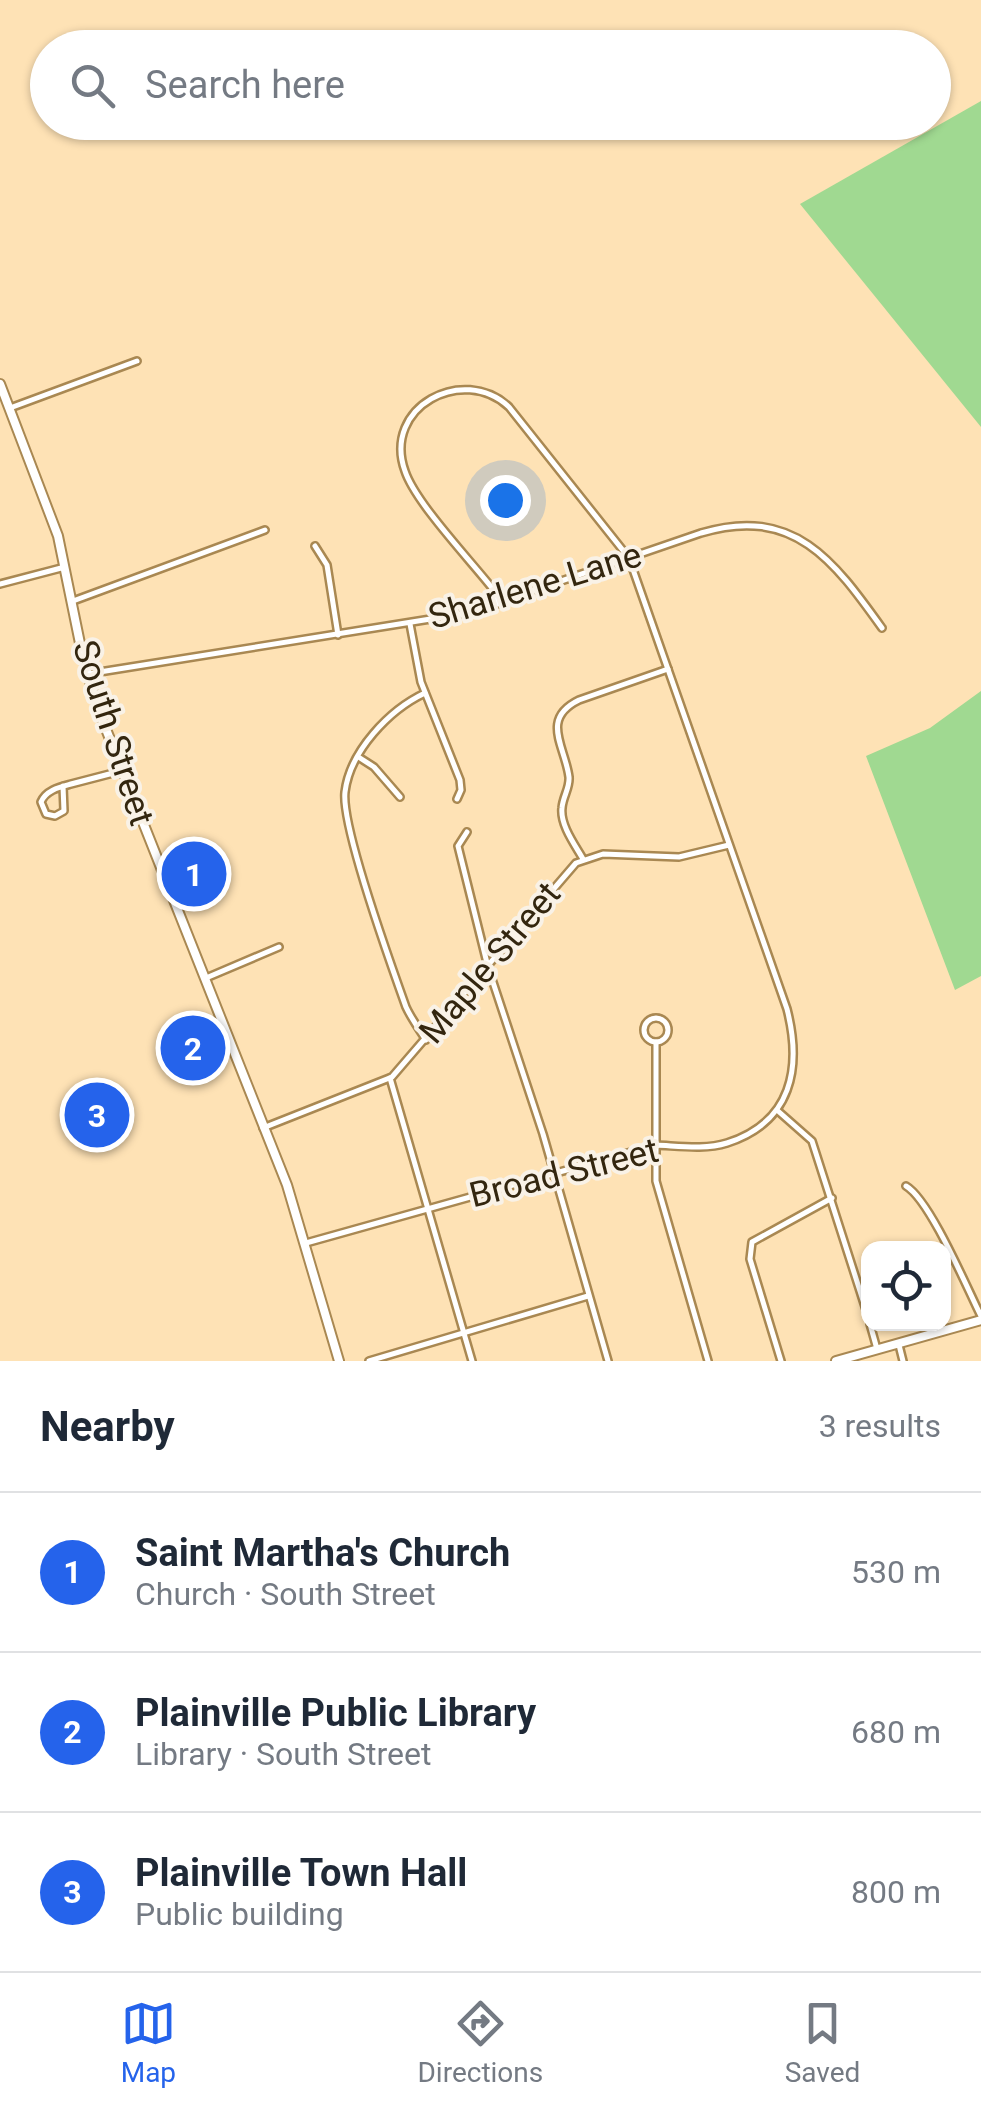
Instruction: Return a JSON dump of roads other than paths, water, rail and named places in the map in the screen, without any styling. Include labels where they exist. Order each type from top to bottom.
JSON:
[{"type":"main road","name":"South Street","points":[[0,384],[67,566],[86,674],[264,1128],[306,1244],[340,1361]]},
{"type":"main road","points":[[836,1361],[981,1318]]},
{"type":"street","points":[[10,408],[136,361]]},
{"type":"street","points":[[498,604],[492,588],[413,488],[402,462],[402,439],[410,419],[424,402],[445,391],[476,389],[504,402],[629,558],[787,1010],[796,1045],[791,1079],[778,1111],[812,1141],[861,1293]]},
{"type":"street","name":"Sharlene Lane","points":[[86,674],[447,618],[711,530],[740,526],[770,529],[800,540],[829,560],[882,628]]},
{"type":"street","points":[[73,601],[265,530]]},
{"type":"street","points":[[315,546],[327,565],[338,636]]},
{"type":"street","points":[[0,584],[67,566]]},
{"type":"street","points":[[410,624],[425,693],[460,780],[458,800]]},
{"type":"street","points":[[583,859],[562,818],[569,779],[558,738],[559,717],[566,707],[579,700],[668,669]]},
{"type":"street","points":[[425,693],[392,713],[359,758],[346,788],[347,817],[408,1011],[426,1040]]},
{"type":"street","points":[[359,758],[374,767],[400,797]]},
{"type":"street","points":[[63,786],[66,804],[62,813],[46,814],[42,802],[46,794],[63,786],[121,771]]},
{"type":"street","points":[[467,832],[458,846],[488,968],[608,1361]]},
{"type":"street","name":"Maple Street","points":[[264,1128],[390,1078],[565,874],[583,859],[611,853],[679,857],[729,845]]},
{"type":"street","points":[[203,980],[278,947]]},
{"type":"street","points":[[657,1018],[664,1020],[668,1030],[666,1038],[656,1042],[646,1037],[644,1030],[650,1020],[657,1018]]},
{"type":"street","points":[[656,1042],[656,1181],[708,1361]]},
{"type":"street","points":[[390,1078],[472,1361]]},
{"type":"street","name":"Broad Street","points":[[306,1244],[656,1145],[727,1143],[747,1134],[778,1111]]},
{"type":"street","points":[[906,1186],[926,1208],[981,1318]]},
{"type":"street","points":[[781,1361],[750,1259],[752,1242],[832,1198]]},
{"type":"street","points":[[368,1361],[588,1296]]},
{"type":"street","points":[[872,1331],[877,1348]]},
{"type":"street","points":[[899,1344],[903,1361]]},
{"type":"place","name":"Saint Martha's Church","points":[[194,874]]},
{"type":"place","name":"Plainville Public Library","points":[[193,1048]]},
{"type":"place","name":"Plainville Town Hall","points":[[97,1115]]}]
